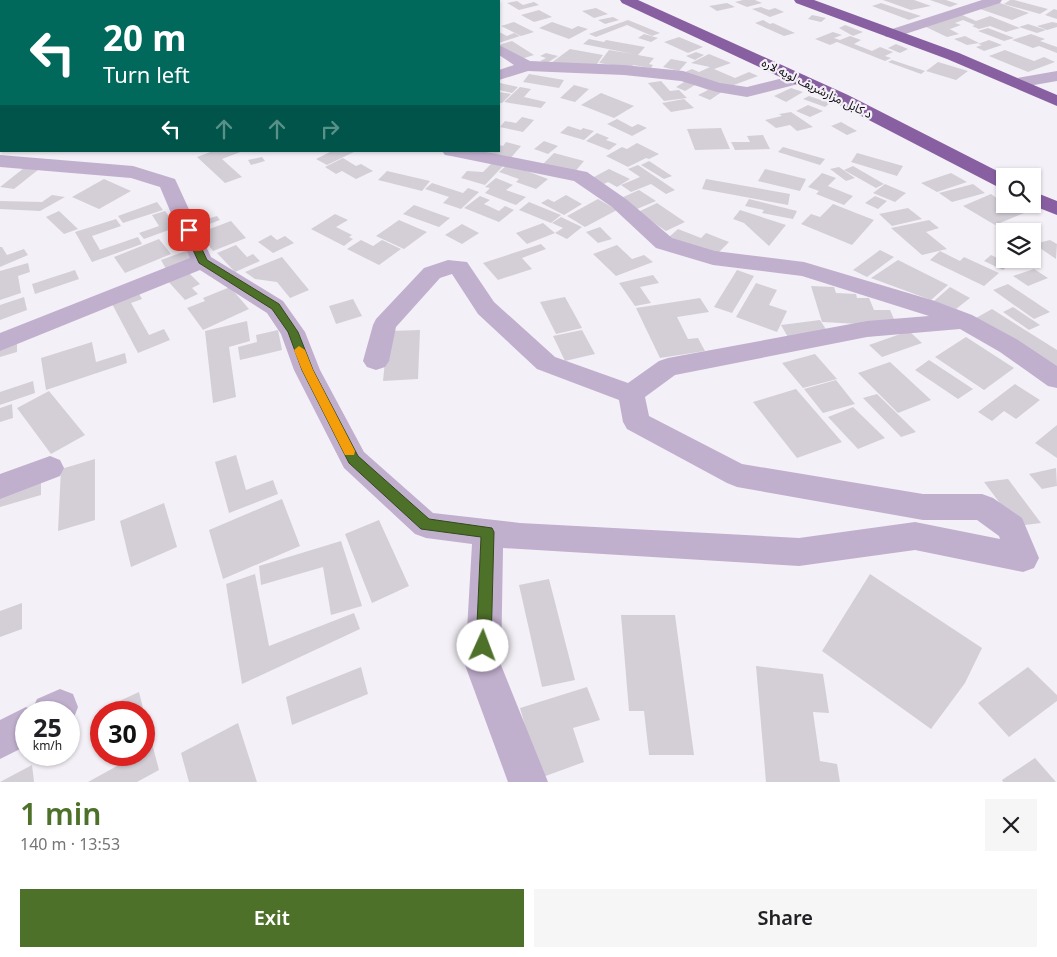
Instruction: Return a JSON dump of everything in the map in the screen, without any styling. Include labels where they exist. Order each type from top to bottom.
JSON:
[{"type":"highway","name":"د کابل مزارشریف لویه لاره","points":[[627,0],[800,79],[996,178]]},
{"type":"highway","points":[[801,0],[953,56],[1057,100]]},
{"type":"highway","points":[[1041,201],[1057,209]]},
{"type":"street","points":[[891,34],[995,0]]},
{"type":"street","points":[[500,50],[528,66]]},
{"type":"street","points":[[500,75],[528,66],[624,70],[683,76],[717,87],[747,92],[800,79]]},
{"type":"street","points":[[1017,83],[1057,76]]},
{"type":"street","points":[[456,152],[580,176],[619,204],[664,243],[713,258],[804,269],[927,306],[964,321],[1009,346],[1057,379]]},
{"type":"street","points":[[0,160],[133,172],[168,183],[202,261],[275,307],[293,332],[307,370],[354,460],[426,525],[520,537],[657,546],[799,552],[915,536],[1023,558],[1012,527],[982,507],[923,507],[737,475],[637,422],[631,394]]},
{"type":"street","points":[[376,361],[385,325],[432,273],[462,259],[486,308],[546,363],[631,394]]},
{"type":"street","points":[[0,342],[202,261]]},
{"type":"street","points":[[631,394],[668,367],[867,329],[964,321]]},
{"type":"street","points":[[0,487],[50,468]]},
{"type":"street","points":[[488,532],[483,666],[528,782]]},
{"type":"street","points":[[0,740],[15,732]]},
{"type":"building","points":[[755,0],[762,3],[747,7],[735,2]]},
{"type":"building","points":[[883,0],[914,0],[931,6],[911,10]]},
{"type":"building","points":[[930,0],[946,0],[958,4],[950,7]]},
{"type":"building","points":[[1010,0],[1048,9],[1040,14],[1004,4]]},
{"type":"building","points":[[517,1],[523,5],[534,2],[539,5],[519,10],[507,3]]},
{"type":"building","points":[[997,2],[1029,13],[1012,20],[980,9]]},
{"type":"building","points":[[727,3],[735,7],[717,11],[709,6]]},
{"type":"building","points":[[881,3],[921,16],[909,20],[872,6]]},
{"type":"building","points":[[761,7],[769,10],[775,8],[784,12],[770,17],[752,9]]},
{"type":"building","points":[[596,8],[608,14],[594,18],[582,11]]},
{"type":"building","points":[[1054,9],[1057,10],[1057,19],[1045,15]]},
{"type":"building","points":[[539,10],[552,17],[534,22],[521,15]]},
{"type":"building","points":[[960,14],[976,21],[990,16],[1020,28],[1006,32],[990,26],[979,29],[972,26],[975,25],[963,20],[955,23],[961,25],[950,29],[944,26],[959,34],[947,37],[924,26]]},
{"type":"building","points":[[812,15],[826,18],[821,22],[808,19]]},
{"type":"building","points":[[613,17],[619,20],[605,24],[598,20]]},
{"type":"building","points":[[628,20],[660,33],[652,36],[627,25],[596,37],[589,34]]},
{"type":"building","points":[[763,20],[795,33],[784,36],[755,23]]},
{"type":"building","points":[[514,22],[534,32],[521,36],[501,26]]},
{"type":"building","points":[[552,22],[572,29],[578,26],[588,29],[569,39],[539,28]]},
{"type":"building","points":[[1052,22],[1057,23],[1057,27],[1047,30],[1037,26]]},
{"type":"building","points":[[1028,24],[1046,30],[1037,33],[1019,27]]},
{"type":"building","points":[[845,25],[863,32],[853,36],[839,28]]},
{"type":"building","points":[[988,28],[1014,38],[1004,41],[978,31]]},
{"type":"building","points":[[500,32],[507,36],[514,33],[520,36],[500,43]]},
{"type":"building","points":[[833,32],[842,35],[834,38],[840,40],[850,36],[861,40],[854,44],[872,51],[880,47],[893,52],[885,56],[891,58],[885,61],[837,42],[830,45],[815,39]]},
{"type":"building","points":[[644,34],[658,38],[651,42],[638,38]]},
{"type":"building","points":[[1031,34],[1045,39],[1040,41],[1057,47],[1057,53],[1039,46],[1033,48],[1012,40]]},
{"type":"building","points":[[965,36],[979,43],[967,45],[954,39]]},
{"type":"building","points":[[679,37],[703,47],[688,53],[664,42]]},
{"type":"building","points":[[589,39],[645,47],[638,55],[654,58],[649,64],[653,65],[651,68],[633,65],[631,68],[599,63],[609,50],[633,54],[583,44]]},
{"type":"building","points":[[989,40],[1002,45],[984,51],[976,47],[982,45],[978,44]]},
{"type":"building","points":[[512,41],[534,55],[521,59],[500,45]]},
{"type":"building","points":[[896,44],[908,49],[900,53],[888,48]]},
{"type":"building","points":[[570,49],[603,55],[597,64],[584,66],[551,63]]},
{"type":"building","points":[[1005,50],[1034,61],[1044,57],[1055,62],[1028,72],[989,56]]},
{"type":"building","points":[[696,52],[704,55],[695,60],[686,56]]},
{"type":"building","points":[[546,53],[558,56],[547,63],[540,61],[546,58],[540,56]]},
{"type":"building","points":[[709,54],[731,63],[714,69],[735,78],[749,72],[758,76],[734,85],[715,85],[685,72],[692,69],[699,72],[710,67],[691,63]]},
{"type":"building","points":[[671,59],[687,62],[679,71],[663,67]]},
{"type":"building","points":[[892,60],[925,71],[921,74],[888,62]]},
{"type":"building","points":[[938,62],[968,71],[956,80],[926,71]]},
{"type":"building","points":[[529,74],[564,80],[559,88],[523,82]]},
{"type":"building","points":[[689,79],[723,91],[710,100],[698,95],[708,90],[695,85],[685,91],[676,87]]},
{"type":"building","points":[[661,81],[670,91],[679,90],[687,98],[664,101],[648,83]]},
{"type":"building","points":[[500,83],[518,87],[512,93],[500,90]]},
{"type":"building","points":[[574,85],[589,89],[575,102],[560,98]]},
{"type":"building","points":[[520,87],[531,89],[524,97],[546,102],[541,108],[504,102]]},
{"type":"building","points":[[791,88],[803,92],[786,102],[774,96]]},
{"type":"building","points":[[500,92],[511,94],[500,103]]},
{"type":"building","points":[[601,93],[634,106],[614,118],[581,105]]},
{"type":"building","points":[[809,96],[830,103],[825,107],[803,99]]},
{"type":"building","points":[[684,99],[694,108],[671,112],[662,103]]},
{"type":"building","points":[[808,105],[823,111],[810,117],[796,111]]},
{"type":"building","points":[[791,112],[813,127],[797,131],[790,125],[776,128],[765,120],[782,116],[779,114]]},
{"type":"building","points":[[522,117],[534,120],[523,132],[500,127],[505,121],[516,123]]},
{"type":"building","points":[[617,119],[632,127],[638,124],[647,128],[632,136],[607,124]]},
{"type":"building","points":[[841,122],[857,131],[847,135],[831,126]]},
{"type":"building","points":[[568,126],[594,131],[584,140],[560,133]]},
{"type":"building","points":[[721,128],[730,149],[695,150],[687,129]]},
{"type":"building","points":[[597,133],[609,138],[606,140],[617,144],[609,150],[586,141]]},
{"type":"building","points":[[763,135],[770,149],[735,150],[731,142],[750,142],[747,136]]},
{"type":"building","points":[[544,141],[558,146],[548,154],[534,149]]},
{"type":"building","points":[[506,142],[521,146],[509,160],[477,152],[500,152],[500,145],[503,146]]},
{"type":"building","points":[[637,143],[659,154],[628,167],[606,156],[622,147],[627,149]]},
{"type":"building","points":[[783,147],[825,159],[820,165],[778,152]]},
{"type":"building","points":[[210,152],[240,152],[222,159],[242,177],[225,183],[197,157]]},
{"type":"building","points":[[330,152],[354,152],[327,165],[316,159]]},
{"type":"building","points":[[554,153],[584,161],[573,174],[542,165]]},
{"type":"building","points":[[857,153],[903,166],[897,176],[851,162]]},
{"type":"building","points":[[262,157],[265,161],[251,165],[248,160]]},
{"type":"building","points":[[343,158],[356,166],[361,164],[373,171],[356,179],[342,171],[336,174],[325,167]]},
{"type":"building","points":[[649,161],[672,176],[664,179],[641,165]]},
{"type":"building","points":[[492,163],[503,166],[485,185],[461,178],[467,171],[483,172]]},
{"type":"building","points":[[29,164],[43,166],[14,189],[0,187]]},
{"type":"building","points":[[508,164],[548,179],[536,189],[516,182],[519,179],[499,172]]},
{"type":"building","points":[[638,165],[675,190],[666,194],[651,184],[631,192],[621,185],[640,177],[628,169]]},
{"type":"building","points":[[853,166],[884,184],[876,188],[844,170]]},
{"type":"building","points":[[839,167],[855,178],[846,181],[830,169]]},
{"type":"building","points":[[609,169],[630,179],[617,187],[608,182],[604,184],[592,178]]},
{"type":"building","points":[[765,169],[806,179],[800,191],[758,181]]},
{"type":"building","points":[[387,171],[430,181],[422,191],[378,180]]},
{"type":"building","points":[[822,173],[836,178],[828,186],[853,196],[844,205],[816,194],[819,191],[808,187]]},
{"type":"building","points":[[951,173],[967,182],[937,192],[921,183]]},
{"type":"building","points":[[496,178],[513,185],[506,190],[526,197],[516,205],[485,193],[490,188],[485,187]]},
{"type":"building","points":[[104,179],[131,191],[99,209],[72,197]]},
{"type":"building","points":[[706,179],[790,194],[788,205],[702,189]]},
{"type":"building","points":[[432,183],[463,193],[468,188],[479,192],[461,209],[443,203],[449,197],[425,189]]},
{"type":"building","points":[[885,184],[906,193],[895,202],[873,193]]},
{"type":"building","points":[[973,184],[985,193],[952,202],[939,193]]},
{"type":"building","points":[[639,190],[656,201],[637,209],[621,198]]},
{"type":"building","points":[[991,194],[996,198],[996,213],[1024,213],[995,225],[963,206]]},
{"type":"building","points":[[52,195],[65,197],[40,211],[0,209],[0,201],[42,202]]},
{"type":"building","points":[[566,195],[582,204],[564,215],[541,203],[548,199],[554,202]]},
{"type":"building","points":[[480,196],[490,200],[484,204],[499,211],[505,206],[514,210],[499,222],[464,208]]},
{"type":"building","points":[[875,196],[887,201],[878,209],[865,203]]},
{"type":"building","points":[[598,199],[617,210],[585,227],[567,216]]},
{"type":"building","points":[[749,199],[797,211],[793,219],[762,213],[764,210],[745,206]]},
{"type":"building","points":[[157,202],[163,210],[123,223],[118,216]]},
{"type":"building","points":[[529,202],[561,215],[551,223],[519,210]]},
{"type":"building","points":[[657,203],[685,222],[666,231],[638,212]]},
{"type":"building","points":[[833,204],[874,220],[852,245],[801,224],[811,214],[820,217]]},
{"type":"building","points":[[414,205],[450,218],[439,227],[403,214]]},
{"type":"building","points":[[908,208],[922,219],[892,226],[879,214]]},
{"type":"building","points":[[740,210],[786,225],[769,246],[744,223],[733,219]]},
{"type":"building","points":[[59,211],[78,229],[64,234],[46,217]]},
{"type":"building","points":[[165,211],[177,227],[144,239],[139,233],[159,226],[152,215]]},
{"type":"building","points":[[201,211],[207,219],[217,216],[220,220],[196,229],[187,216]]},
{"type":"building","points":[[335,214],[348,220],[336,227],[352,235],[349,237],[353,239],[344,246],[311,229]]},
{"type":"building","points":[[561,217],[582,227],[567,239],[555,233],[563,228],[552,223]]},
{"type":"building","points":[[116,219],[121,226],[92,236],[100,250],[138,237],[142,244],[92,262],[75,232]]},
{"type":"building","points":[[399,220],[427,232],[404,249],[376,236]]},
{"type":"building","points":[[929,220],[939,228],[926,232],[947,249],[922,255],[891,228]]},
{"type":"building","points":[[231,221],[246,238],[213,251],[199,233]]},
{"type":"building","points":[[543,223],[555,233],[527,244],[516,233]]},
{"type":"building","points":[[462,224],[479,233],[462,244],[445,235]]},
{"type":"building","points":[[600,227],[612,239],[598,243],[586,232]]},
{"type":"building","points":[[678,229],[701,238],[706,233],[729,242],[715,256],[669,237]]},
{"type":"building","points":[[271,235],[277,240],[285,236],[294,243],[273,253],[258,242]]},
{"type":"building","points":[[159,239],[171,254],[125,273],[114,257]]},
{"type":"building","points":[[361,240],[373,246],[382,240],[401,249],[379,265],[347,249]]},
{"type":"building","points":[[1050,240],[1057,244],[1056,259],[1041,249],[1041,242]]},
{"type":"building","points":[[541,244],[546,249],[522,258],[532,269],[498,280],[483,263]]},
{"type":"building","points":[[236,245],[247,257],[253,254],[260,261],[235,272],[217,253]]},
{"type":"building","points":[[617,245],[632,259],[644,255],[653,262],[616,276],[593,254]]},
{"type":"building","points":[[0,247],[2,247],[7,255],[24,249],[28,255],[0,267]]},
{"type":"building","points":[[191,249],[196,257],[166,269],[161,260]]},
{"type":"building","points":[[880,250],[894,257],[867,277],[853,270]]},
{"type":"building","points":[[940,251],[960,261],[964,257],[999,273],[984,286],[930,260]]},
{"type":"building","points":[[991,255],[996,257],[996,267],[984,261]]},
{"type":"building","points":[[282,257],[309,290],[290,298],[277,282],[255,279],[245,272]]},
{"type":"building","points":[[898,260],[948,285],[931,300],[871,278]]},
{"type":"building","points":[[28,263],[30,272],[18,276],[21,293],[0,300],[0,271]]},
{"type":"building","points":[[1034,269],[1048,278],[1028,286],[1013,276]]},
{"type":"building","points":[[75,270],[79,279],[35,294],[32,284]]},
{"type":"building","points":[[186,270],[200,284],[192,288],[198,294],[185,300],[166,279]]},
{"type":"building","points":[[737,270],[754,276],[732,313],[714,307]]},
{"type":"building","points":[[653,275],[659,283],[640,287],[651,303],[635,306],[619,283]]},
{"type":"building","points":[[756,283],[777,290],[769,305],[787,311],[777,332],[736,317]]},
{"type":"building","points":[[1008,284],[1050,312],[1034,319],[993,290]]},
{"type":"building","points":[[811,286],[834,287],[836,293],[856,294],[857,298],[869,298],[874,310],[890,310],[897,326],[822,322]]},
{"type":"building","points":[[230,287],[249,309],[203,330],[187,308],[205,301],[203,298]]},
{"type":"building","points":[[950,287],[970,298],[956,309],[934,301]]},
{"type":"building","points":[[137,290],[142,299],[131,303],[149,335],[164,329],[170,340],[138,353],[110,300]]},
{"type":"building","points":[[24,297],[27,310],[0,320],[0,305]]},
{"type":"building","points":[[565,297],[582,328],[556,334],[540,302]]},
{"type":"building","points":[[700,298],[709,312],[677,317],[688,339],[698,338],[705,351],[660,358],[636,308]]},
{"type":"building","points":[[353,299],[362,316],[336,324],[329,306]]},
{"type":"building","points":[[1013,307],[1040,325],[1029,330],[1003,312]]},
{"type":"building","points":[[992,309],[1057,350],[1057,372],[976,318]]},
{"type":"building","points":[[820,320],[829,334],[789,339],[781,325]]},
{"type":"building","points":[[247,321],[250,341],[229,347],[236,397],[213,403],[205,331]]},
{"type":"building","points":[[278,330],[282,350],[240,360],[238,347],[257,342],[256,335]]},
{"type":"building","points":[[420,330],[418,379],[383,381],[388,331]]},
{"type":"building","points":[[582,330],[595,354],[565,361],[553,336]]},
{"type":"building","points":[[909,331],[922,343],[882,357],[869,345]]},
{"type":"building","points":[[966,337],[1014,368],[984,390],[935,357]]},
{"type":"building","points":[[17,339],[17,352],[0,357],[0,344]]},
{"type":"building","points":[[92,342],[96,362],[125,353],[127,363],[46,390],[41,358]]},
{"type":"building","points":[[815,354],[837,379],[803,388],[782,363]]},
{"type":"building","points":[[929,360],[973,389],[958,399],[915,370]]},
{"type":"building","points":[[890,362],[931,400],[898,413],[858,373]]},
{"type":"building","points":[[836,380],[855,404],[823,413],[804,389]]},
{"type":"building","points":[[33,381],[35,393],[0,405],[0,392]]},
{"type":"building","points":[[1015,384],[1040,400],[1016,419],[1004,411],[992,421],[978,412]]},
{"type":"building","points":[[796,389],[842,442],[797,458],[753,402]]},
{"type":"building","points":[[49,391],[85,435],[51,454],[17,408]]},
{"type":"building","points":[[877,394],[916,432],[901,437],[863,398]]},
{"type":"building","points":[[12,404],[13,418],[0,422],[0,408]]},
{"type":"building","points":[[853,407],[885,438],[858,449],[828,417]]},
{"type":"building","points":[[1057,425],[1057,458],[1035,443]]},
{"type":"building","points":[[236,455],[246,490],[273,480],[278,494],[229,513],[215,462]]},
{"type":"building","points":[[95,459],[95,520],[58,531],[61,469]]},
{"type":"building","points":[[1056,468],[1057,486],[1042,489],[1029,474]]},
{"type":"building","points":[[1008,479],[1041,523],[1017,526],[984,482]]},
{"type":"building","points":[[41,481],[41,495],[0,507],[0,493]]},
{"type":"building","points":[[282,499],[300,546],[223,579],[209,530]]},
{"type":"building","points":[[164,503],[177,547],[131,567],[120,521]]},
{"type":"building","points":[[379,520],[409,586],[372,603],[345,534]]},
{"type":"building","points":[[341,541],[362,606],[331,615],[323,567],[261,585],[259,566]]},
{"type":"building","points":[[255,574],[269,646],[354,613],[360,629],[242,684],[226,584]]},
{"type":"building","points":[[870,574],[982,648],[965,683],[931,729],[822,651]]},
{"type":"building","points":[[549,579],[575,680],[542,687],[519,585]]},
{"type":"building","points":[[22,603],[22,629],[0,637],[0,611]]},
{"type":"building","points":[[621,615],[675,615],[694,755],[649,755],[644,711],[629,711]]},
{"type":"building","points":[[756,666],[823,674],[829,713],[813,712],[820,761],[837,764],[840,782],[766,782]]},
{"type":"building","points":[[361,667],[368,694],[292,725],[286,697]]},
{"type":"building","points":[[1028,667],[1057,695],[1057,701],[1009,737],[978,703]]},
{"type":"building","points":[[587,687],[600,720],[573,728],[584,762],[540,778],[520,708]]},
{"type":"building","points":[[139,692],[141,701],[119,701]]},
{"type":"building","points":[[238,723],[257,782],[189,782],[181,753]]},
{"type":"building","points":[[155,755],[159,770],[137,782],[88,782],[117,766],[155,766]]},
{"type":"building","points":[[1035,758],[1056,782],[1003,782],[1002,780]]},
{"type":"building","points":[[30,766],[32,766],[34,782],[0,782]]},
{"type":"slow traffic","points":[[299,350],[307,370],[349,451]]},
{"type":"route","points":[[189,230],[202,261],[275,307],[293,332],[307,370],[354,460],[426,525],[488,532],[483,646]]}]
